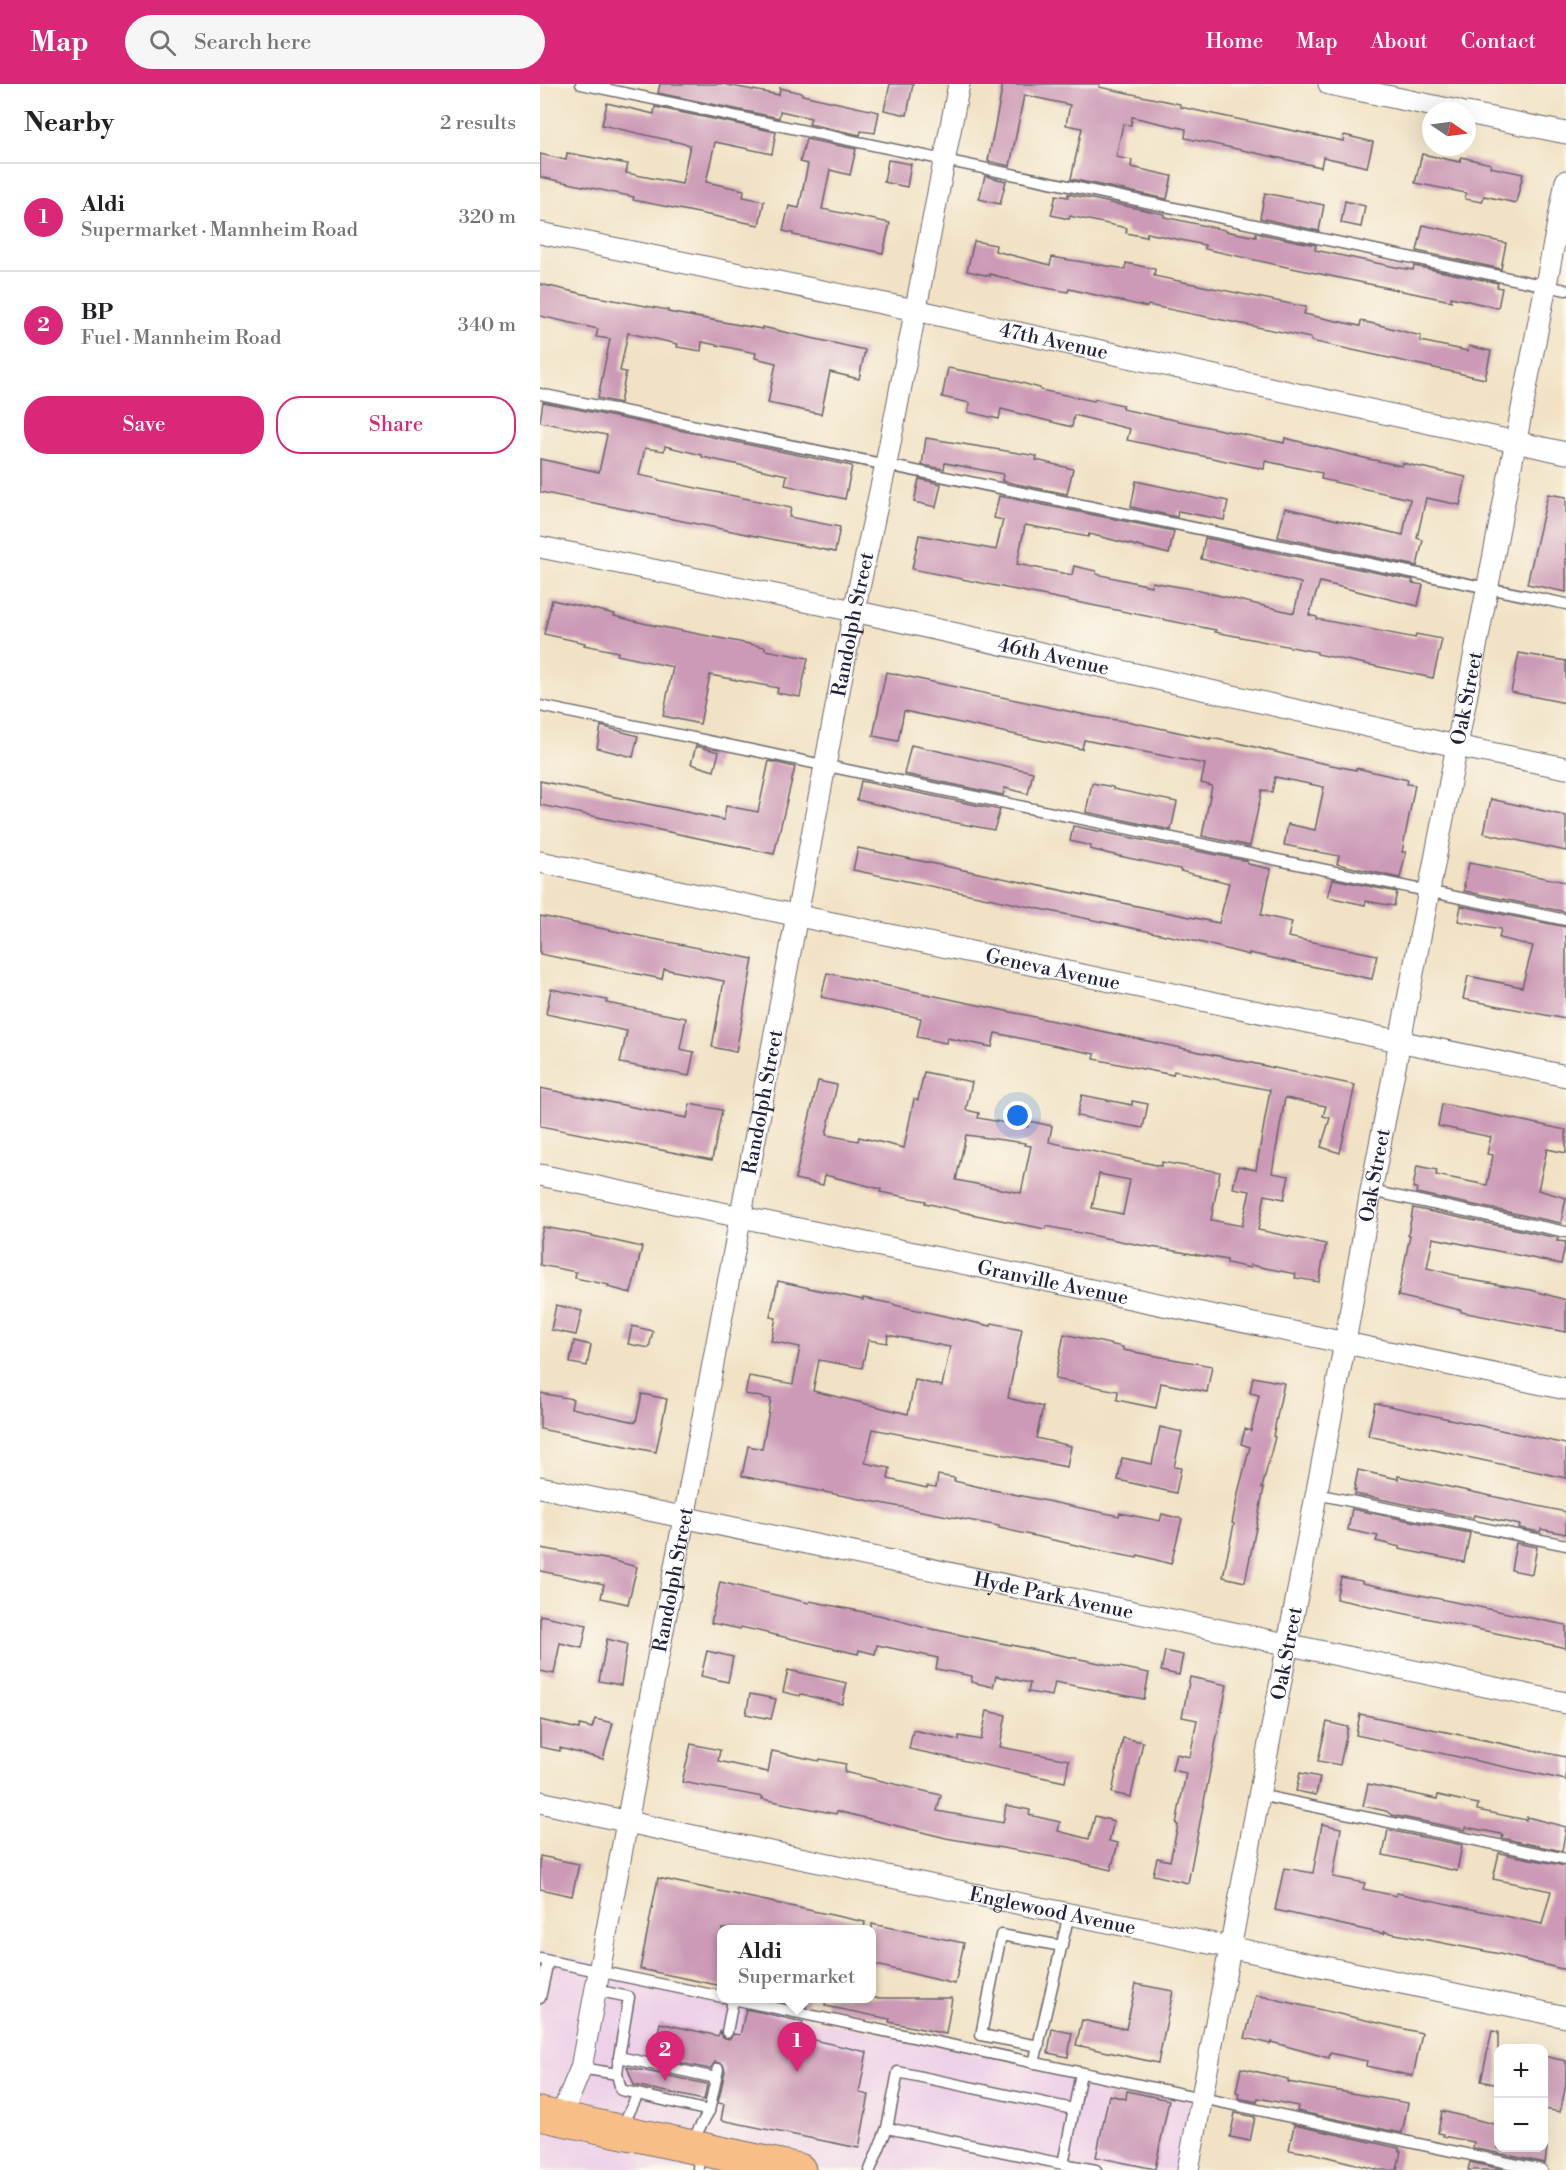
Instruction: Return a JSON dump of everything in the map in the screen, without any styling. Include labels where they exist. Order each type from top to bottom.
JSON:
[{"type":"main road","points":[[550,2116],[620,2132],[696,2155],[799,2170]]},
{"type":"street","name":"Randolph Street","points":[[550,2116],[581,2068],[825,766],[959,84]]},
{"type":"street","points":[[1329,84],[1422,103]]},
{"type":"street","points":[[1476,115],[1566,133]]},
{"type":"street","name":"Oak Street","points":[[1188,2170],[1345,1343],[1371,1191],[1566,181]]},
{"type":"street","name":"47th Avenue","points":[[540,233],[915,310],[1566,453]]},
{"type":"street","name":"46th Avenue","points":[[540,547],[855,611],[1456,746],[1566,768]]},
{"type":"street","name":"Geneva Avenue","points":[[540,862],[1566,1076]]},
{"type":"street","name":"Granville Avenue","points":[[540,1175],[1566,1389]]},
{"type":"street","name":"Hyde Park Avenue","points":[[540,1488],[1566,1703]]},
{"type":"street","name":"Englewood Avenue","points":[[540,1802],[1566,2017]]},
{"type":"lane","points":[[581,84],[1566,290]]},
{"type":"lane","points":[[540,394],[1566,604]]},
{"type":"lane","points":[[540,706],[1566,920]]},
{"type":"lane","points":[[1371,1191],[1566,1232]]},
{"type":"lane","points":[[1316,1494],[1566,1545]]},
{"type":"lane","points":[[1259,1795],[1566,1859]]},
{"type":"lane","points":[[1035,2063],[1069,1914]]},
{"type":"lane","points":[[1039,2046],[981,2035],[1001,1935],[1062,1946]]},
{"type":"lane","points":[[540,1998],[544,1960],[597,1981],[629,1997],[619,2057],[618,2074],[621,2090],[680,2099],[709,2110]]},
{"type":"lane","points":[[597,1981],[717,1997]]},
{"type":"lane","points":[[727,2032],[728,2003]]},
{"type":"lane","points":[[752,2003],[1542,2170]]},
{"type":"lane","points":[[619,2057],[679,2071],[717,2073],[696,2155]]},
{"type":"lane","points":[[581,2068],[618,2074]]},
{"type":"lane","points":[[870,2170],[887,2128],[898,2072],[1073,2109]]},
{"type":"lane","points":[[1063,2164],[1081,2073]]},
{"type":"lane","points":[[620,2132],[638,2094]]},
{"type":"lane","points":[[887,2128],[1096,2170]]},
{"type":"shaded area","points":[[540,1951],[597,1963],[568,2116],[540,2110]]},
{"type":"shaded area","points":[[602,1975],[717,1999],[717,2003],[735,2003],[1194,2100],[1179,2170],[818,2170],[576,2117]]},
{"type":"shaded area","points":[[540,2117],[789,2170],[540,2170]]},
{"type":"building","points":[[660,84],[722,84],[779,95],[780,88],[879,112],[875,133],[861,131],[860,135],[809,124],[811,118],[780,111],[779,118],[658,93]]},
{"type":"building","points":[[890,84],[913,84],[907,115],[884,110]]},
{"type":"building","points":[[1003,84],[1100,84],[1099,87],[1180,104],[1180,107],[1343,141],[1344,135],[1373,142],[1367,167],[1323,157],[1321,167],[1185,138],[1186,129],[1132,117],[1131,125],[1123,124],[1116,157],[1132,160],[1131,167],[1172,176],[1167,199],[1071,179],[1082,128],[1066,125],[1070,105],[1024,95],[1010,166],[988,161]]},
{"type":"building","points":[[607,103],[654,114],[655,107],[776,132],[772,154],[715,142],[706,182],[744,190],[743,197],[764,201],[759,225],[633,200],[634,197],[540,177],[540,154],[566,160],[567,153],[628,164],[626,173],[682,184],[690,145],[602,125]]},
{"type":"building","points":[[806,139],[856,149],[850,175],[830,170],[822,209],[890,223],[883,253],[783,231],[789,206],[799,208],[808,164],[800,162]]},
{"type":"building","points":[[1422,154],[1422,156],[1460,162],[1461,157],[1491,164],[1490,167],[1523,174],[1516,203],[1484,196],[1482,202],[1465,199],[1466,193],[1415,183]]},
{"type":"building","points":[[888,160],[911,164],[907,187],[884,182]]},
{"type":"building","points":[[985,176],[1006,181],[1000,204],[979,199]]},
{"type":"building","points":[[1265,193],[1324,205],[1319,231],[1260,218]]},
{"type":"building","points":[[1068,194],[1164,214],[1164,217],[1225,231],[1256,237],[1256,233],[1316,245],[1315,250],[1400,268],[1413,270],[1414,266],[1498,283],[1497,287],[1502,288],[1498,308],[1451,297],[1451,301],[1282,266],[1205,249],[1205,245],[1147,233],[1146,237],[1126,233],[1127,228],[1070,216],[1069,219],[1051,215],[1056,195],[1068,197]]},
{"type":"building","points":[[1345,201],[1365,206],[1361,227],[1341,223]]},
{"type":"building","points":[[1423,225],[1506,243],[1501,269],[1417,251]]},
{"type":"building","points":[[974,241],[996,245],[995,251],[1050,265],[1052,257],[1125,269],[1126,263],[1155,269],[1154,276],[1306,307],[1304,314],[1360,326],[1361,321],[1421,336],[1420,341],[1468,351],[1469,346],[1491,351],[1485,379],[1311,341],[1311,338],[1148,305],[1147,307],[1069,289],[1068,292],[967,271]]},
{"type":"building","points":[[540,284],[668,310],[668,312],[762,329],[762,327],[865,350],[859,379],[830,372],[821,414],[768,403],[776,363],[755,358],[756,353],[702,342],[701,351],[677,347],[678,344],[628,333],[620,371],[626,372],[620,403],[598,398],[610,339],[596,337],[598,329],[540,316]]},
{"type":"building","points":[[948,368],[1007,379],[1040,388],[1040,390],[1123,405],[1122,409],[1284,443],[1285,438],[1364,458],[1402,466],[1402,463],[1466,477],[1460,505],[1426,498],[1417,538],[1423,540],[1417,566],[1278,537],[1285,508],[1403,535],[1410,499],[1321,479],[1322,473],[1265,461],[1264,469],[1127,440],[1130,429],[1074,415],[1072,427],[1001,409],[999,419],[968,412],[970,403],[942,397]]},
{"type":"building","points":[[543,402],[852,466],[845,499],[785,485],[787,475],[702,457],[702,455],[665,446],[664,451],[645,448],[639,475],[791,508],[789,517],[840,527],[835,552],[540,492],[540,459],[599,472],[607,435],[540,422]]},
{"type":"building","points":[[926,438],[1037,456],[1036,460],[1073,469],[1067,494],[1002,481],[1003,474],[945,463],[944,469],[922,465]]},
{"type":"building","points":[[919,479],[941,484],[936,507],[914,502]]},
{"type":"building","points":[[1136,481],[1228,501],[1224,520],[1178,511],[1177,517],[1131,507]]},
{"type":"building","points":[[1548,494],[1566,497],[1566,592],[1527,584]]},
{"type":"building","points":[[999,496],[1174,531],[1169,554],[1089,534],[1088,537],[1025,525],[1017,564],[1072,575],[1074,566],[1096,571],[1096,574],[1151,586],[1152,582],[1191,589],[1294,613],[1301,583],[1201,559],[1205,538],[1413,580],[1412,583],[1423,585],[1418,606],[1320,582],[1309,615],[1317,619],[1415,638],[1416,634],[1442,639],[1433,678],[1215,632],[1216,630],[912,569],[919,535],[996,550],[1003,520],[994,518]]},
{"type":"building","points":[[552,600],[615,614],[614,616],[647,624],[765,647],[765,650],[808,658],[800,697],[777,693],[778,688],[710,675],[700,724],[663,716],[673,667],[617,655],[618,652],[544,634]]},
{"type":"building","points":[[1519,653],[1566,661],[1566,703],[1511,692]]},
{"type":"building","points":[[886,672],[1408,780],[1407,784],[1415,785],[1402,852],[1406,852],[1400,878],[1337,864],[1339,856],[1284,845],[1288,824],[1315,830],[1324,787],[1275,777],[1272,792],[1262,790],[1250,846],[1202,836],[1212,786],[1201,783],[1205,764],[1084,740],[1082,749],[904,711],[898,741],[873,736]]},
{"type":"building","points":[[601,726],[638,736],[633,757],[597,748]]},
{"type":"building","points":[[911,745],[1033,772],[1028,794],[1005,788],[1003,795],[904,774]]},
{"type":"building","points":[[696,746],[719,752],[714,771],[691,764]]},
{"type":"building","points":[[769,761],[795,767],[774,854],[540,805],[540,781],[724,820],[726,806],[758,812]]},
{"type":"building","points":[[861,781],[1000,810],[994,830],[919,816],[857,800]]},
{"type":"building","points":[[1092,783],[1177,802],[1171,830],[1086,812]]},
{"type":"building","points":[[1491,799],[1566,816],[1566,851],[1484,833]]},
{"type":"building","points":[[1073,826],[1247,861],[1248,864],[1271,869],[1261,915],[1292,922],[1288,937],[1377,955],[1372,979],[853,870],[858,848],[1219,923],[1229,883],[1180,871],[1180,869],[1090,849],[1091,846],[1070,841]]},
{"type":"building","points":[[1469,863],[1566,882],[1566,912],[1464,891]]},
{"type":"building","points":[[1333,879],[1397,892],[1394,906],[1366,901],[1365,905],[1328,897]]},
{"type":"building","points":[[1461,906],[1566,927],[1566,1019],[1463,999],[1468,976],[1522,987],[1533,946],[1499,938],[1501,929],[1458,921]]},
{"type":"building","points":[[540,916],[753,959],[736,1052],[712,1047],[724,981],[664,969],[662,979],[540,954]]},
{"type":"building","points":[[827,973],[1355,1085],[1340,1153],[1321,1147],[1330,1118],[1323,1116],[1326,1106],[1285,1098],[1272,1173],[1289,1176],[1284,1199],[1265,1195],[1258,1230],[1326,1244],[1319,1282],[1295,1278],[1296,1274],[1227,1263],[1227,1260],[971,1214],[925,1203],[926,1201],[880,1192],[881,1189],[825,1175],[823,1185],[795,1179],[818,1081],[837,1085],[826,1135],[858,1141],[859,1137],[904,1148],[914,1099],[918,1100],[924,1072],[972,1082],[966,1110],[979,1113],[978,1118],[1028,1127],[1029,1121],[1052,1126],[1049,1142],[1161,1166],[1162,1162],[1220,1172],[1211,1220],[1242,1226],[1250,1191],[1233,1188],[1238,1166],[1256,1170],[1270,1090],[1174,1071],[1173,1075],[1094,1059],[1095,1054],[995,1033],[992,1047],[947,1038],[946,1043],[917,1037],[921,1018],[821,997]],"holes":[[[966,1135],[1025,1143],[1024,1145],[1031,1146],[1021,1193],[956,1180]],[[1099,1174],[1130,1180],[1123,1214],[1092,1208]]]},
{"type":"building","points":[[551,989],[607,1000],[606,1003],[686,1018],[680,1049],[694,1052],[689,1076],[620,1063],[627,1031],[546,1014]]},
{"type":"building","points":[[540,1088],[687,1118],[690,1104],[722,1110],[712,1160],[540,1126]]},
{"type":"building","points":[[1082,1095],[1132,1105],[1132,1101],[1148,1104],[1143,1128],[1077,1116]]},
{"type":"building","points":[[1442,1104],[1566,1130],[1566,1153],[1547,1149],[1538,1190],[1566,1198],[1561,1223],[1416,1193],[1417,1188],[1413,1188],[1417,1166],[1437,1170],[1436,1175],[1487,1185],[1493,1155],[1487,1154],[1491,1137],[1438,1126]]},
{"type":"building","points":[[1413,1208],[1558,1238],[1557,1241],[1566,1242],[1561,1264],[1433,1238],[1427,1268],[1459,1276],[1459,1278],[1531,1290],[1566,1300],[1566,1332],[1461,1312],[1461,1310],[1398,1296]]},
{"type":"building","points":[[543,1227],[642,1247],[631,1293],[608,1287],[609,1285],[575,1278],[576,1272],[540,1265],[540,1240]]},
{"type":"building","points":[[778,1281],[991,1326],[992,1323],[1022,1329],[1008,1398],[1043,1407],[1036,1438],[1071,1446],[1067,1467],[873,1429],[865,1463],[890,1468],[888,1479],[927,1488],[927,1486],[936,1487],[938,1475],[993,1490],[1119,1516],[1120,1513],[1160,1521],[1162,1514],[1182,1519],[1171,1564],[1138,1555],[1137,1558],[1112,1553],[999,1528],[999,1526],[742,1476],[748,1446],[762,1449],[771,1399],[745,1394],[749,1376],[793,1384],[800,1347],[771,1341],[776,1318],[770,1317]],"holes":[[[888,1335],[950,1347],[942,1386],[915,1380],[908,1414],[813,1391],[819,1360],[862,1368],[868,1340],[887,1343]]]},
{"type":"building","points":[[556,1305],[582,1311],[576,1335],[551,1330]]},
{"type":"building","points":[[632,1326],[653,1331],[649,1348],[628,1344]]},
{"type":"building","points":[[1064,1334],[1123,1347],[1123,1350],[1212,1366],[1207,1392],[1161,1383],[1156,1408],[1117,1400],[1118,1391],[1055,1379]]},
{"type":"building","points":[[574,1341],[591,1345],[587,1366],[570,1363]]},
{"type":"building","points":[[1253,1377],[1284,1383],[1245,1582],[1223,1577],[1239,1489],[1250,1447],[1241,1444],[1245,1429],[1251,1431],[1259,1395],[1250,1393]]},
{"type":"building","points":[[540,1393],[573,1399],[571,1408],[636,1422],[642,1394],[667,1399],[656,1452],[540,1429]]},
{"type":"building","points":[[1375,1403],[1566,1444],[1566,1478],[1368,1436]]},
{"type":"building","points":[[1160,1427],[1182,1432],[1174,1467],[1181,1468],[1176,1493],[1118,1480],[1122,1458],[1152,1464]]},
{"type":"building","points":[[1358,1470],[1398,1479],[1398,1476],[1566,1512],[1566,1534],[1541,1529],[1540,1532],[1474,1515],[1473,1518],[1355,1494]]},
{"type":"building","points":[[1352,1509],[1470,1533],[1464,1562],[1399,1549],[1400,1547],[1376,1541],[1378,1536],[1348,1530]]},
{"type":"building","points":[[1516,1543],[1537,1547],[1532,1574],[1511,1570]]},
{"type":"building","points":[[540,1548],[611,1560],[637,1567],[628,1604],[601,1598],[604,1584],[540,1571]]},
{"type":"building","points":[[1341,1577],[1566,1625],[1566,1648],[1336,1599]]},
{"type":"building","points":[[720,1582],[809,1603],[810,1601],[883,1616],[922,1627],[1149,1673],[1144,1699],[1055,1682],[1052,1696],[1028,1692],[1030,1683],[996,1676],[993,1687],[971,1682],[972,1676],[936,1669],[938,1658],[877,1645],[875,1654],[859,1650],[858,1654],[741,1627],[740,1629],[711,1623]]},
{"type":"building","points":[[540,1615],[587,1625],[582,1648],[560,1643],[554,1674],[540,1671]]},
{"type":"building","points":[[607,1639],[627,1644],[621,1685],[599,1681]]},
{"type":"building","points":[[707,1651],[733,1657],[728,1682],[701,1676]]},
{"type":"building","points":[[1165,1651],[1183,1655],[1179,1675],[1161,1671]]},
{"type":"building","points":[[788,1670],[847,1683],[842,1704],[783,1692]]},
{"type":"building","points":[[1190,1677],[1227,1685],[1188,1883],[1153,1875],[1157,1858],[1170,1861],[1178,1825],[1176,1824],[1186,1773],[1172,1770],[1176,1754],[1190,1757],[1197,1720],[1182,1717]]},
{"type":"building","points":[[750,1694],[776,1699],[771,1719],[746,1714]]},
{"type":"building","points":[[987,1711],[1006,1715],[1000,1747],[1069,1760],[1065,1782],[909,1749],[913,1730],[959,1740],[959,1736],[981,1740]]},
{"type":"building","points":[[1360,1714],[1566,1757],[1566,1780],[1356,1735]]},
{"type":"building","points":[[595,1719],[613,1723],[603,1759],[560,1748],[560,1751],[540,1747],[540,1720],[579,1729],[580,1725],[592,1728]]},
{"type":"building","points":[[1327,1722],[1348,1727],[1340,1765],[1318,1761]]},
{"type":"building","points":[[1123,1738],[1143,1742],[1131,1797],[1112,1793]]},
{"type":"building","points":[[691,1744],[720,1750],[718,1761],[768,1772],[772,1751],[846,1764],[844,1772],[941,1795],[937,1811],[1003,1823],[1006,1805],[1030,1810],[1029,1815],[1060,1822],[1058,1831],[1089,1839],[1095,1816],[1114,1821],[1109,1841],[1118,1843],[1111,1870],[1070,1860],[946,1838],[837,1811],[836,1814],[682,1782]]},
{"type":"building","points":[[1300,1773],[1320,1777],[1316,1795],[1296,1791]]},
{"type":"building","points":[[1368,1784],[1437,1799],[1438,1795],[1478,1804],[1477,1810],[1526,1820],[1527,1817],[1566,1827],[1562,1851],[1502,1838],[1501,1834],[1466,1827],[1465,1830],[1392,1815],[1386,1811],[1363,1806]]},
{"type":"building","points":[[1322,1824],[1341,1828],[1333,1877],[1365,1883],[1363,1889],[1396,1896],[1397,1893],[1542,1924],[1551,1891],[1493,1879],[1499,1853],[1566,1866],[1566,1970],[1500,1954],[1384,1932],[1384,1934],[1275,1910],[1284,1868],[1313,1873]]},
{"type":"building","points":[[1388,1830],[1462,1845],[1457,1871],[1383,1855]]},
{"type":"building","points":[[540,1856],[579,1864],[572,1896],[540,1889]]},
{"type":"building","points":[[658,1878],[865,1922],[865,1925],[717,1925],[717,1985],[640,1969]]},
{"type":"building","points":[[872,1924],[964,1943],[955,1984],[876,1965],[876,1925]]},
{"type":"building","points":[[1136,1984],[1173,1991],[1158,2063],[1076,2045],[1082,2020],[1126,2029]]},
{"type":"building","points":[[1256,1995],[1422,2033],[1413,2076],[1366,2066],[1367,2061],[1330,2053],[1329,2058],[1271,2042],[1270,2044],[1245,2038]]},
{"type":"building","points":[[876,1998],[952,1998],[946,2034],[889,2022],[890,2019],[825,2006],[825,2003],[876,2003]]},
{"type":"building","points":[[789,2003],[807,2003],[806,2007]]},
{"type":"building","points":[[746,2009],[803,2022],[800,2037],[867,2052],[859,2093],[869,2095],[859,2148],[721,2120],[724,2104],[718,2103],[725,2071],[723,2064],[715,2062],[710,2069],[653,2057],[660,2023],[718,2036],[720,2031],[722,2037],[729,2039],[734,2034],[740,2035]]},
{"type":"building","points":[[1052,2029],[1072,2033],[1068,2057],[1048,2053]]},
{"type":"building","points":[[1492,2031],[1498,2032],[1498,2044],[1494,2044],[1494,2084],[1481,2081]]},
{"type":"building","points":[[1548,2057],[1566,2061],[1566,2085],[1560,2112],[1548,2110]]},
{"type":"building","points":[[627,2067],[707,2084],[704,2100],[634,2085]]},
{"type":"building","points":[[1241,2068],[1288,2079],[1288,2082],[1408,2103],[1402,2133],[1297,2111],[1298,2106],[1258,2098],[1257,2102],[1238,2098],[1239,2093],[1236,2092]]},
{"type":"building","points":[[1127,2091],[1169,2100],[1155,2169],[1096,2157],[1109,2095],[1126,2099]]},
{"type":"building","points":[[1442,2111],[1494,2124],[1494,2152],[1546,2152],[1545,2163],[1473,2148],[1474,2142],[1438,2133]]},
{"type":"building","points":[[1235,2113],[1255,2117],[1250,2141],[1230,2137]]},
{"type":"building","points":[[1294,2125],[1399,2148],[1401,2151],[1397,2170],[1379,2170],[1308,2152],[1289,2150]]},
{"type":"building","points":[[1470,2162],[1506,2170],[1468,2170]]},
{"type":"place","name":"Aldi","points":[[797,2072]]},
{"type":"place","name":"BP","points":[[665,2081]]}]
